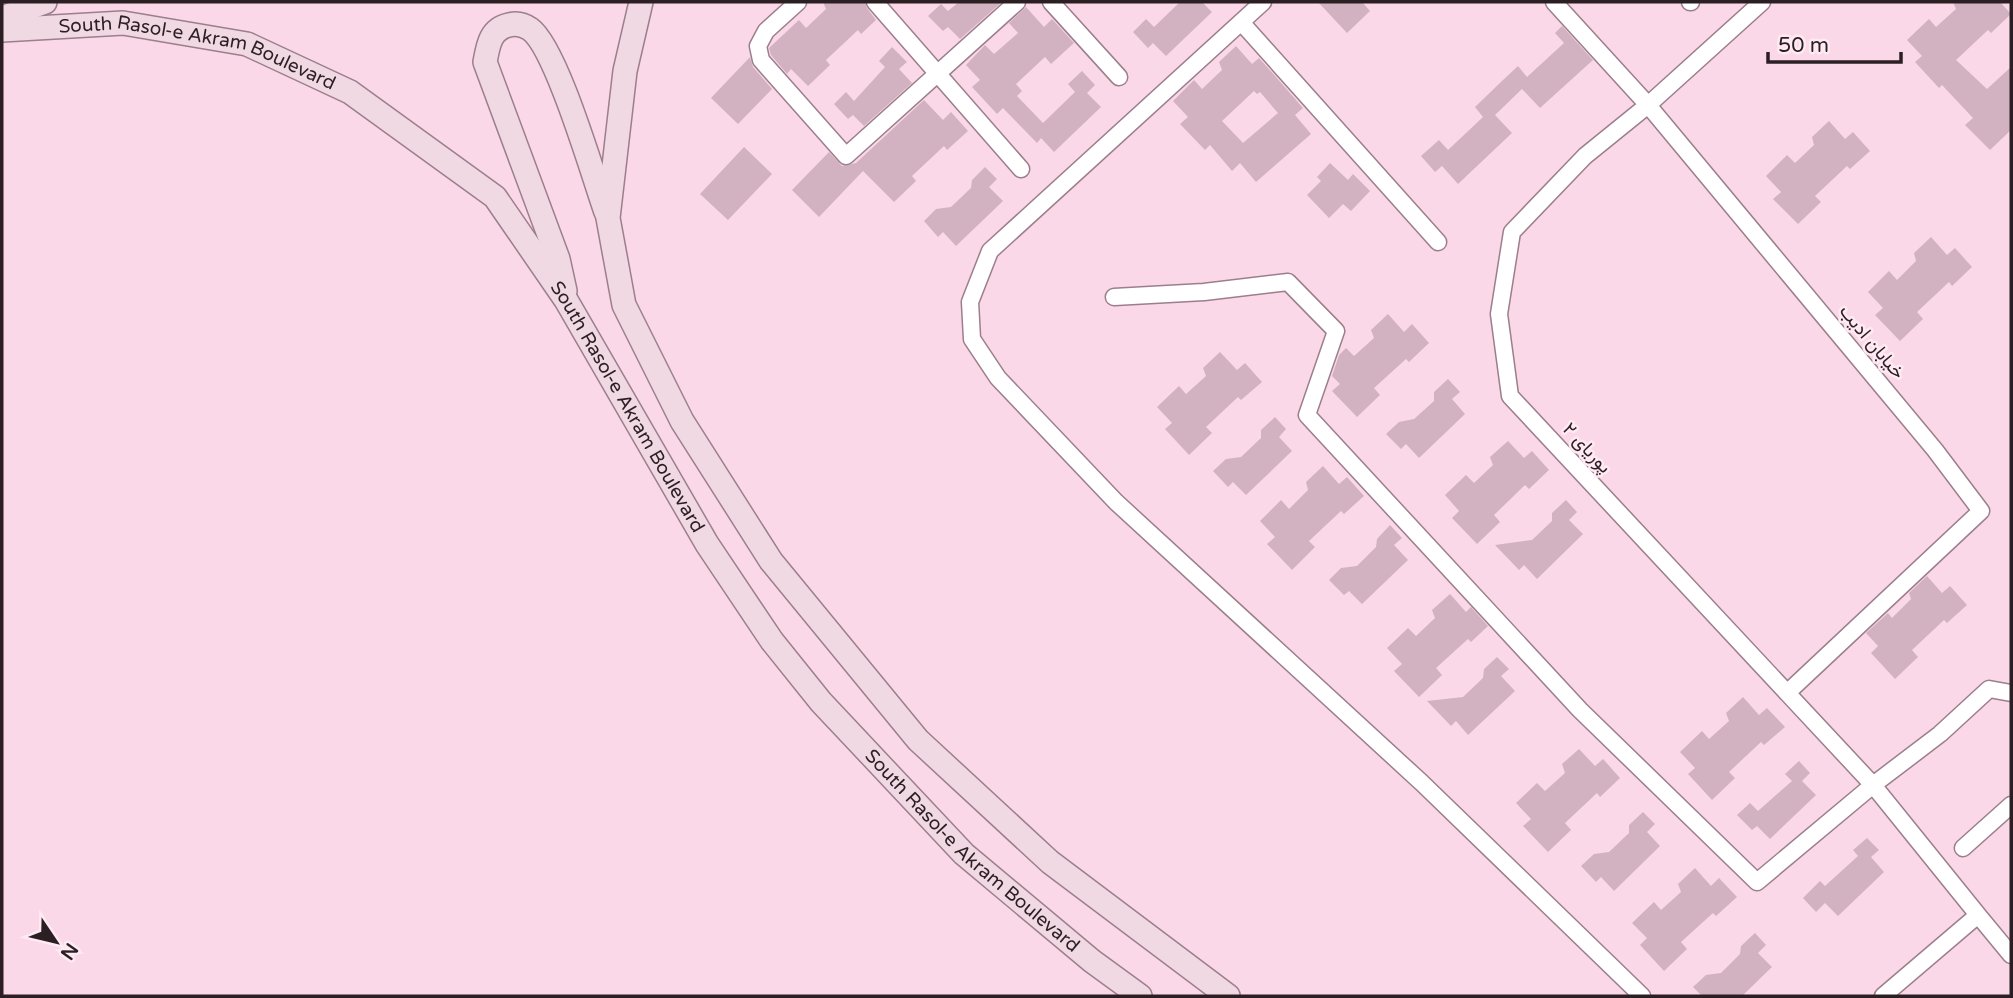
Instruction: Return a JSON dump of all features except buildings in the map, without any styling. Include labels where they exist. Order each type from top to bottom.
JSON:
[{"type":"main road","points":[[2,18],[45,2]]},
{"type":"main road","points":[[608,218],[625,71],[641,2]]},
{"type":"main road","name":"South Rasol-e Akram Boulevard","points":[[2,30],[123,23],[247,44],[350,92],[495,197],[566,300],[708,544],[772,641],[821,702],[964,854],[1092,961],[1140,996]]},
{"type":"main road","points":[[566,300],[558,259],[485,62],[490,40],[496,30],[510,25],[523,25],[532,29],[558,75],[608,218],[624,305],[682,421],[771,561],[918,740],[1050,862],[1228,996]]},
{"type":"street","points":[[798,2],[766,31],[758,46],[761,60],[846,156],[1017,2]]},
{"type":"street","points":[[874,2],[1021,169]]},
{"type":"street","points":[[1051,2],[1119,77]]},
{"type":"street","points":[[1263,2],[990,251],[971,302],[972,339],[998,378],[1116,502],[1422,783],[1642,996]]},
{"type":"street","name":"خیابان ادیب","points":[[1554,2],[1648,105],[1935,450],[1981,511],[1787,693]]},
{"type":"street","name":"پوریای ۲","points":[[1762,2],[1648,105],[1585,156],[1512,232],[1499,314],[1510,396],[1872,785],[2011,955]]},
{"type":"street","points":[[1241,22],[1437,242]]},
{"type":"street","points":[[1114,297],[1204,292],[1288,282],[1336,331],[1307,415],[1580,710],[1757,882],[1872,785],[1940,734],[1989,689],[2011,693]]},
{"type":"street","points":[[1963,848],[2011,806]]},
{"type":"street","points":[[1883,996],[1978,915]]}]
